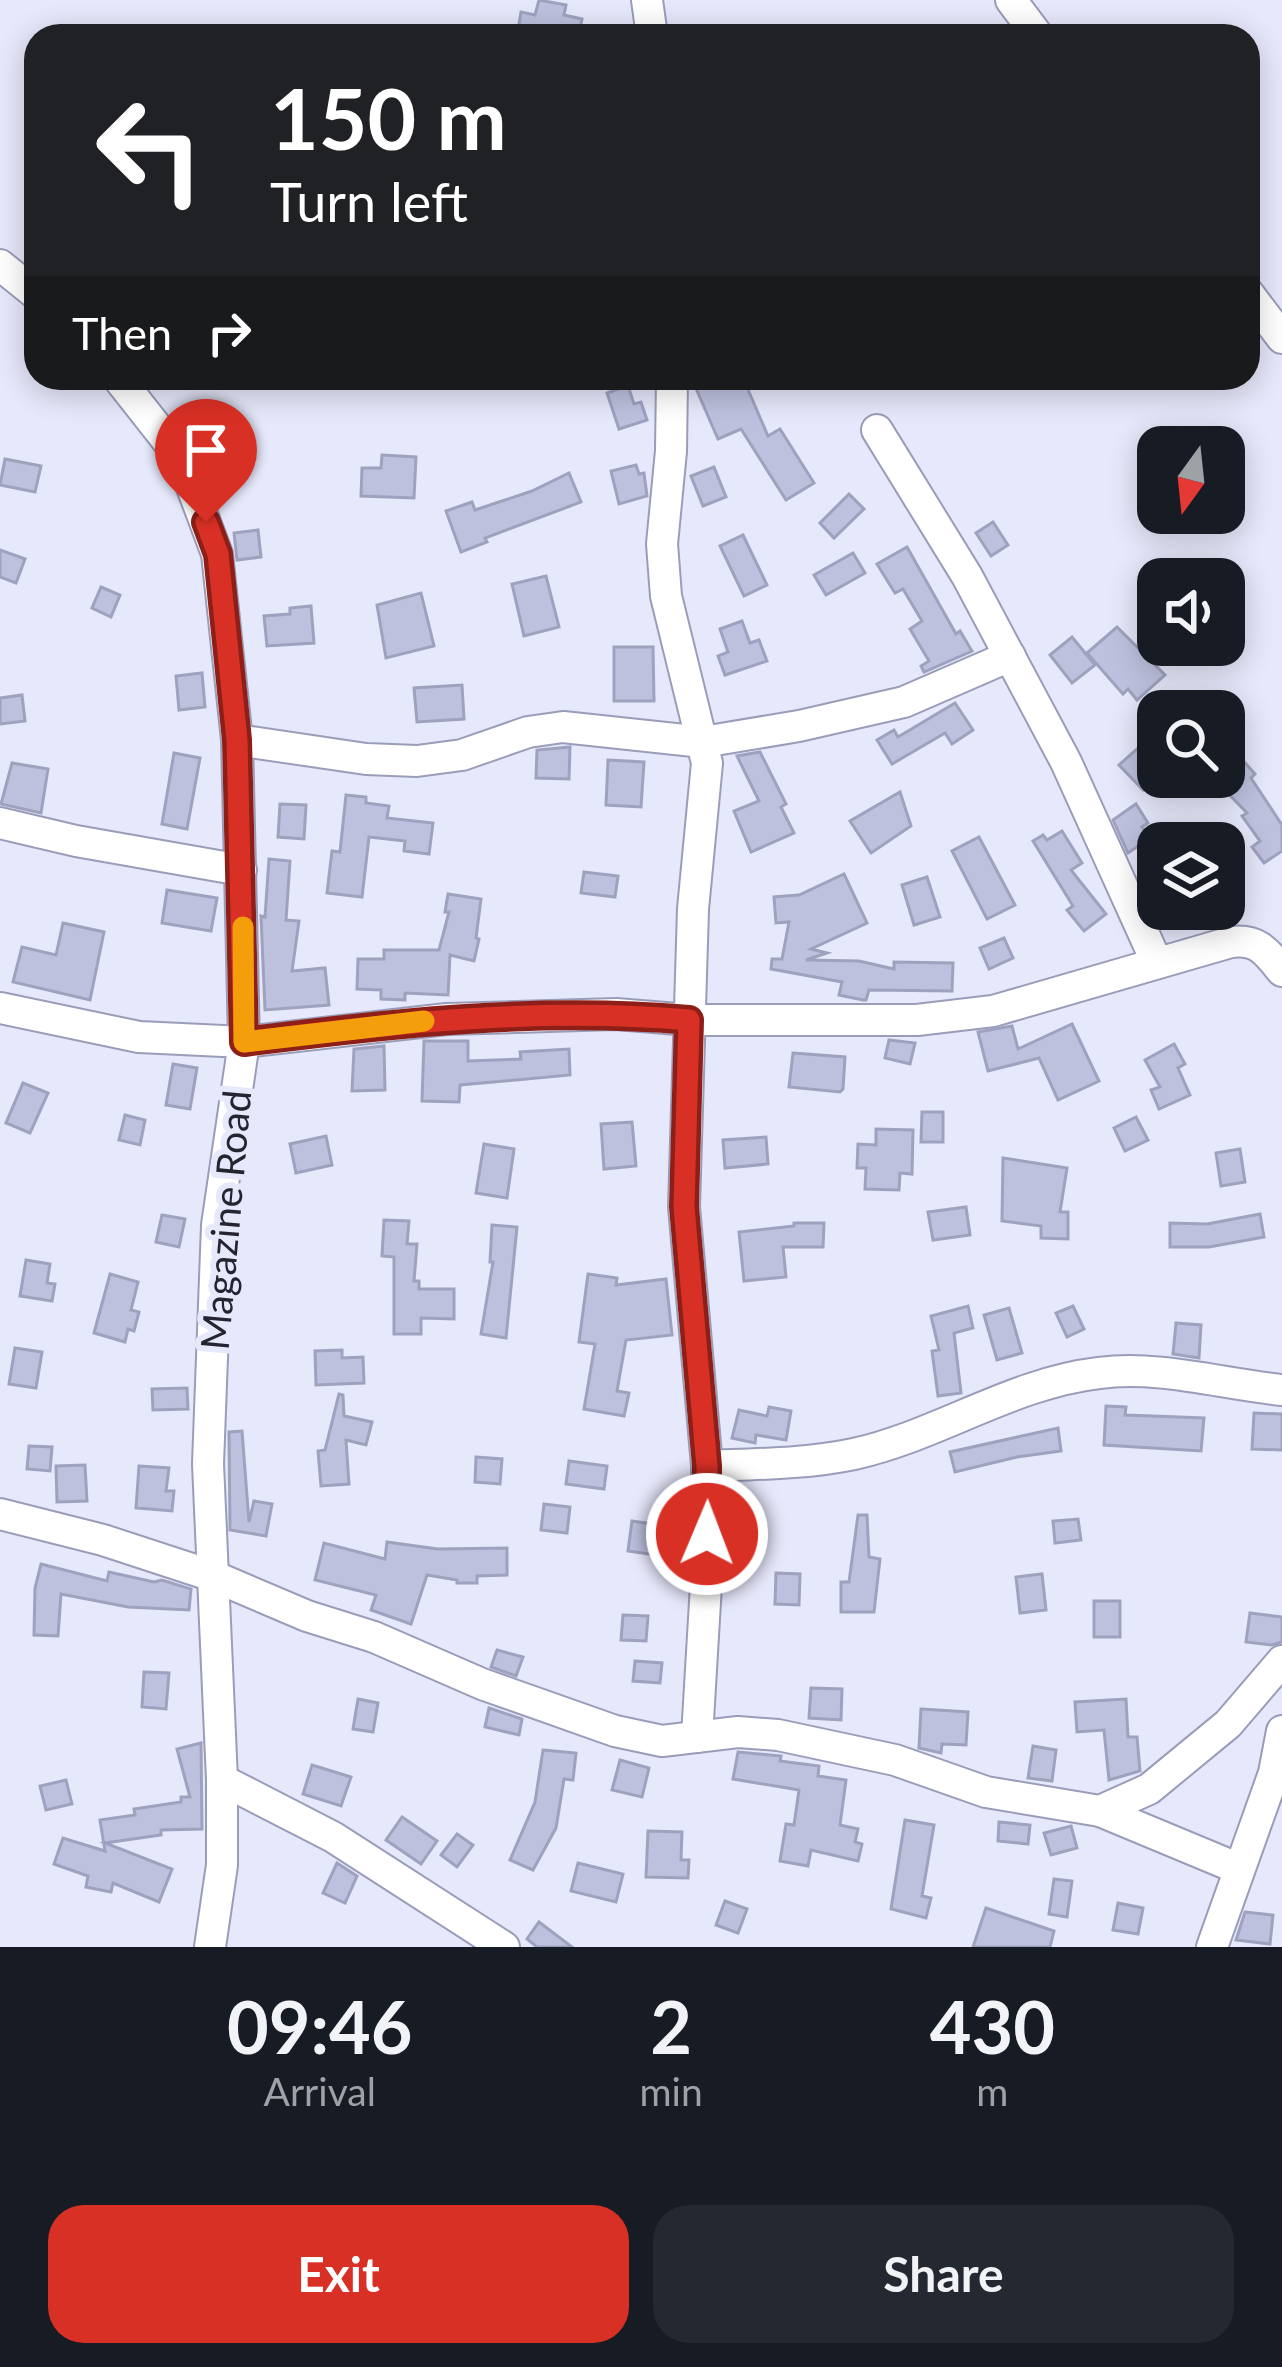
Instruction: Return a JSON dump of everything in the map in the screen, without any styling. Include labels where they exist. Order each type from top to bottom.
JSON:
[{"type":"street","points":[[0,265],[24,284]]},
{"type":"street","points":[[1260,309],[1282,338]]},
{"type":"street","name":"Magazine Road","points":[[127,390],[181,458],[218,554],[237,740],[244,1042],[217,1225],[208,1464],[223,1865],[210,1947]]},
{"type":"street","points":[[672,390],[662,544],[666,596],[703,742],[706,789],[693,909],[684,1207],[707,1466],[698,1737]]},
{"type":"street","points":[[877,430],[967,576],[1066,762],[1157,963]]},
{"type":"street","points":[[237,740],[366,759],[417,761],[462,755],[528,732],[563,727],[703,742],[904,702],[1010,656]]},
{"type":"street","points":[[0,823],[241,870]]},
{"type":"street","points":[[0,1008],[139,1037],[244,1042],[447,1019],[616,1014],[689,1020],[917,1020],[993,1011],[1249,940],[1262,947],[1282,971]]},
{"type":"street","points":[[707,1466],[856,1454],[1040,1384],[1102,1372],[1178,1375],[1282,1390]]},
{"type":"street","points":[[0,1514],[103,1540],[213,1576],[482,1684],[614,1731],[662,1741],[738,1732],[778,1735],[895,1760],[986,1792],[1100,1811],[1237,1868]]},
{"type":"street","points":[[1100,1811],[1149,1789],[1228,1724],[1282,1660]]},
{"type":"street","points":[[1212,1947],[1274,1773],[1282,1731]]},
{"type":"street","points":[[222,1780],[333,1837],[504,1947]]},
{"type":"building","points":[[539,0],[566,5],[564,15],[582,19],[581,24],[519,24],[521,12],[535,15]]},
{"type":"building","points":[[629,390],[634,404],[641,402],[647,420],[619,429],[607,393]]},
{"type":"building","points":[[697,390],[748,390],[768,436],[780,429],[814,483],[786,500],[741,429],[718,439]]},
{"type":"building","points":[[382,455],[416,457],[414,498],[361,496],[362,468],[381,468]]},
{"type":"building","points":[[5,459],[41,466],[35,492],[0,485]]},
{"type":"building","points":[[636,465],[639,474],[644,473],[647,496],[619,504],[611,471]]},
{"type":"building","points":[[714,467],[726,497],[703,506],[691,476]]},
{"type":"building","points":[[569,473],[581,502],[485,538],[487,542],[461,552],[446,511],[472,502],[475,510]]},
{"type":"building","points":[[849,494],[864,509],[834,538],[820,523]]},
{"type":"building","points":[[993,522],[1008,545],[991,556],[976,533]]},
{"type":"building","points":[[258,530],[261,557],[237,560],[234,533]]},
{"type":"building","points":[[743,535],[767,585],[744,596],[720,546]]},
{"type":"building","points":[[907,547],[956,634],[960,631],[972,651],[924,672],[921,666],[929,661],[910,629],[922,621],[903,589],[895,593],[877,564]]},
{"type":"building","points":[[0,550],[25,559],[16,583],[0,577]]},
{"type":"building","points":[[853,553],[865,573],[826,595],[814,575]]},
{"type":"building","points":[[546,576],[559,627],[524,636],[512,584]]},
{"type":"building","points":[[101,587],[120,595],[111,617],[92,608]]},
{"type":"building","points":[[421,593],[434,646],[386,658],[377,605]]},
{"type":"building","points":[[311,606],[314,643],[267,646],[264,616]]},
{"type":"building","points":[[742,621],[750,643],[759,640],[767,661],[725,675],[718,656],[728,652],[720,629]]},
{"type":"building","points":[[1117,627],[1137,647],[1137,666],[1156,666],[1165,675],[1148,690],[1137,690],[1137,700],[1128,689],[1123,694],[1087,653]]},
{"type":"building","points":[[1072,637],[1095,665],[1072,683],[1050,655]]},
{"type":"building","points":[[614,647],[653,647],[654,701],[614,701]]},
{"type":"building","points":[[202,673],[205,707],[179,710],[176,676]]},
{"type":"building","points":[[462,685],[464,719],[417,722],[414,688]]},
{"type":"building","points":[[22,695],[25,721],[0,724],[0,698]]},
{"type":"building","points":[[955,703],[973,730],[952,744],[945,733],[892,764],[877,740],[894,730],[898,737]]},
{"type":"building","points":[[570,747],[569,779],[536,778],[537,750]]},
{"type":"building","points":[[1137,749],[1137,784],[1119,765]]},
{"type":"building","points":[[760,752],[786,804],[781,807],[794,833],[751,852],[734,811],[759,801],[737,756]]},
{"type":"building","points":[[174,753],[200,758],[187,829],[162,824]]},
{"type":"building","points":[[608,760],[644,762],[641,807],[606,805]]},
{"type":"building","points":[[12,763],[48,769],[41,813],[1,804]]},
{"type":"building","points":[[1245,763],[1282,825],[1282,851],[1264,863],[1252,847],[1260,841],[1242,816],[1247,813],[1232,798],[1245,798]]},
{"type":"building","points":[[900,792],[911,826],[871,853],[850,821]]},
{"type":"building","points":[[346,795],[389,806],[387,818],[433,823],[429,854],[404,851],[405,841],[369,837],[362,897],[327,893],[332,851],[340,852]]},
{"type":"building","points":[[280,804],[306,805],[304,839],[278,837]]},
{"type":"building","points":[[1136,804],[1147,822],[1137,822],[1137,847],[1128,853],[1113,820]]},
{"type":"building","points":[[1062,831],[1082,863],[1071,870],[1106,914],[1084,931],[1067,910],[1073,906],[1033,841],[1043,835],[1047,840]]},
{"type":"building","points":[[979,837],[1015,905],[987,919],[952,851]]},
{"type":"building","points":[[269,859],[290,861],[286,920],[299,921],[292,971],[325,968],[329,1005],[265,1010],[261,916],[265,917]]},
{"type":"building","points":[[584,872],[618,876],[615,897],[581,893]]},
{"type":"building","points":[[844,874],[867,923],[811,949],[827,953],[806,960],[859,961],[894,969],[894,962],[953,963],[952,991],[869,990],[863,1000],[839,995],[842,982],[771,969],[772,959],[782,959],[789,922],[776,923],[774,897],[799,895]]},
{"type":"building","points":[[927,877],[940,917],[914,925],[902,885]]},
{"type":"building","points":[[167,890],[217,898],[211,931],[162,923]]},
{"type":"building","points":[[448,894],[481,899],[474,961],[450,955],[448,995],[405,993],[405,1000],[381,999],[381,990],[357,989],[358,959],[384,959],[384,950],[439,950],[449,912],[445,912]]},
{"type":"building","points":[[63,923],[104,932],[90,1000],[13,982],[22,947],[56,955]]},
{"type":"building","points":[[1004,938],[1013,958],[989,969],[980,948]]},
{"type":"building","points":[[1072,1024],[1099,1081],[1058,1100],[1039,1058],[988,1071],[978,1032],[1012,1026],[1018,1049]]},
{"type":"building","points":[[889,1040],[915,1043],[910,1064],[885,1058]]},
{"type":"building","points":[[424,1041],[468,1041],[468,1061],[521,1059],[520,1052],[569,1049],[570,1075],[460,1085],[459,1102],[422,1101]]},
{"type":"building","points":[[1174,1044],[1185,1064],[1178,1068],[1190,1095],[1159,1109],[1151,1090],[1160,1087],[1145,1060]]},
{"type":"building","points":[[384,1046],[385,1090],[352,1091],[354,1049]]},
{"type":"building","points":[[793,1053],[845,1057],[843,1089],[789,1087]]},
{"type":"building","points":[[173,1064],[197,1068],[190,1109],[166,1105]]},
{"type":"building","points":[[23,1083],[48,1093],[30,1133],[6,1123]]},
{"type":"building","points":[[922,1112],[943,1112],[943,1142],[921,1142]]},
{"type":"building","points":[[125,1115],[145,1120],[140,1145],[119,1140]]},
{"type":"building","points":[[1136,1117],[1148,1140],[1125,1151],[1114,1128]]},
{"type":"building","points":[[632,1122],[636,1166],[604,1169],[601,1124]]},
{"type":"building","points":[[876,1129],[913,1130],[912,1174],[900,1173],[899,1190],[865,1189],[866,1168],[857,1168],[858,1144],[876,1145]]},
{"type":"building","points":[[326,1136],[332,1165],[296,1173],[290,1144]]},
{"type":"building","points":[[766,1137],[768,1164],[725,1168],[723,1140]]},
{"type":"building","points":[[484,1144],[514,1149],[507,1198],[476,1193]]},
{"type":"building","points":[[1240,1149],[1245,1182],[1221,1186],[1216,1153]]},
{"type":"building","points":[[1003,1158],[1067,1168],[1060,1212],[1068,1212],[1068,1239],[1041,1238],[1041,1226],[1002,1221]]},
{"type":"building","points":[[966,1207],[970,1235],[933,1240],[928,1212]]},
{"type":"building","points":[[1260,1214],[1264,1237],[1209,1247],[1170,1247],[1170,1223],[1207,1224]]},
{"type":"building","points":[[162,1215],[185,1219],[179,1247],[156,1242]]},
{"type":"building","points":[[384,1220],[409,1221],[407,1244],[417,1244],[414,1281],[419,1281],[419,1289],[454,1289],[454,1319],[421,1318],[421,1334],[394,1334],[394,1257],[382,1256]]},
{"type":"building","points":[[824,1223],[823,1247],[783,1247],[786,1277],[744,1281],[739,1232]]},
{"type":"building","points":[[492,1225],[517,1227],[506,1338],[481,1334],[493,1262]]},
{"type":"building","points":[[26,1260],[50,1264],[47,1283],[55,1284],[52,1301],[20,1296]]},
{"type":"building","points":[[110,1274],[138,1282],[131,1310],[139,1312],[125,1342],[94,1333]]},
{"type":"building","points":[[588,1274],[617,1278],[616,1285],[666,1279],[672,1335],[626,1340],[617,1391],[629,1393],[624,1416],[584,1409],[595,1344],[579,1342]]},
{"type":"building","points":[[968,1306],[973,1328],[954,1333],[961,1393],[938,1396],[932,1351],[939,1350],[931,1316]]},
{"type":"building","points":[[1073,1306],[1084,1329],[1067,1337],[1056,1313]]},
{"type":"building","points":[[1009,1308],[1022,1353],[997,1360],[984,1315]]},
{"type":"building","points":[[1176,1323],[1201,1325],[1199,1358],[1173,1354]]},
{"type":"building","points":[[15,1348],[42,1352],[36,1388],[9,1384]]},
{"type":"building","points":[[342,1350],[342,1358],[363,1357],[364,1383],[316,1385],[315,1351]]},
{"type":"building","points":[[187,1388],[188,1409],[153,1410],[152,1389]]},
{"type":"building","points":[[339,1394],[343,1395],[344,1416],[372,1422],[366,1445],[346,1440],[349,1484],[321,1486],[318,1451],[325,1450]]},
{"type":"building","points":[[1106,1406],[1126,1407],[1125,1415],[1204,1418],[1201,1451],[1104,1445]]},
{"type":"building","points":[[769,1407],[791,1411],[786,1440],[756,1435],[755,1443],[732,1438],[739,1410],[767,1416]]},
{"type":"building","points":[[1254,1413],[1282,1414],[1282,1450],[1252,1449]]},
{"type":"building","points":[[1058,1428],[1061,1451],[955,1472],[950,1452]]},
{"type":"building","points":[[242,1431],[249,1522],[254,1501],[272,1504],[266,1536],[230,1530],[229,1432]]},
{"type":"building","points":[[29,1446],[52,1447],[50,1471],[27,1469]]},
{"type":"building","points":[[476,1457],[502,1459],[500,1484],[475,1482]]},
{"type":"building","points":[[569,1461],[607,1466],[604,1489],[566,1484]]},
{"type":"building","points":[[85,1465],[87,1501],[57,1502],[56,1466]]},
{"type":"building","points":[[139,1466],[169,1468],[166,1491],[174,1491],[172,1511],[136,1508]]},
{"type":"building","points":[[544,1504],[570,1507],[567,1533],[541,1530]]},
{"type":"building","points":[[858,1515],[867,1515],[869,1557],[880,1559],[874,1612],[841,1612],[841,1582],[849,1582]]},
{"type":"building","points":[[1078,1519],[1081,1540],[1055,1543],[1053,1521]]},
{"type":"building","points":[[632,1521],[660,1525],[656,1555],[628,1551]]},
{"type":"building","points":[[731,1528],[758,1532],[755,1549],[728,1545]]},
{"type":"building","points":[[387,1542],[438,1549],[507,1548],[507,1575],[477,1576],[477,1583],[457,1583],[427,1575],[411,1624],[371,1610],[376,1595],[315,1580],[324,1543],[385,1559]]},
{"type":"building","points":[[41,1564],[107,1581],[109,1572],[191,1589],[189,1610],[128,1607],[61,1594],[58,1636],[34,1635],[35,1588]]},
{"type":"building","points":[[776,1573],[800,1574],[799,1605],[775,1604]]},
{"type":"building","points":[[1042,1574],[1046,1610],[1020,1613],[1016,1577]]},
{"type":"building","points":[[1094,1601],[1120,1601],[1120,1637],[1094,1637]]},
{"type":"building","points":[[1250,1613],[1282,1617],[1282,1642],[1246,1642]]},
{"type":"building","points":[[623,1615],[648,1616],[646,1641],[621,1640]]},
{"type":"building","points":[[497,1650],[523,1657],[516,1676],[491,1667]]},
{"type":"building","points":[[635,1661],[662,1663],[660,1683],[633,1681]]},
{"type":"building","points":[[144,1672],[169,1673],[166,1709],[142,1707]]},
{"type":"building","points":[[811,1688],[842,1689],[841,1720],[809,1718]]},
{"type":"building","points":[[358,1699],[378,1703],[373,1732],[353,1729]]},
{"type":"building","points":[[1126,1699],[1128,1737],[1137,1737],[1140,1771],[1109,1780],[1104,1730],[1077,1732],[1075,1702]]},
{"type":"building","points":[[489,1708],[522,1719],[519,1735],[485,1727]]},
{"type":"building","points":[[921,1709],[968,1712],[966,1745],[942,1744],[941,1753],[919,1748]]},
{"type":"building","points":[[201,1743],[202,1829],[161,1830],[161,1835],[105,1843],[172,1869],[159,1902],[113,1883],[111,1892],[86,1887],[88,1876],[54,1864],[63,1838],[105,1851],[100,1820],[135,1815],[134,1809],[190,1797],[177,1749]]},
{"type":"building","points":[[1033,1746],[1056,1750],[1052,1781],[1028,1778]]},
{"type":"building","points":[[543,1750],[576,1753],[573,1780],[564,1779],[556,1828],[533,1870],[510,1860],[535,1802]]},
{"type":"building","points":[[738,1752],[781,1756],[780,1761],[819,1766],[818,1776],[846,1780],[840,1825],[858,1829],[855,1842],[862,1844],[858,1861],[811,1850],[808,1866],[780,1861],[786,1824],[794,1825],[799,1790],[733,1779]]},
{"type":"building","points":[[620,1760],[649,1768],[642,1797],[612,1790]]},
{"type":"building","points":[[312,1765],[351,1777],[341,1806],[303,1794]]},
{"type":"building","points":[[66,1780],[72,1804],[46,1810],[40,1786]]},
{"type":"building","points":[[402,1817],[437,1841],[421,1864],[386,1840]]},
{"type":"building","points":[[905,1820],[934,1825],[922,1896],[931,1898],[926,1918],[891,1909]]},
{"type":"building","points":[[999,1822],[1030,1825],[1028,1844],[998,1841]]},
{"type":"building","points":[[1071,1826],[1077,1848],[1051,1855],[1044,1833]]},
{"type":"building","points":[[648,1831],[682,1832],[681,1860],[689,1860],[688,1878],[646,1877]]},
{"type":"building","points":[[457,1834],[473,1845],[457,1867],[441,1855]]},
{"type":"building","points":[[337,1863],[357,1876],[345,1903],[323,1893]]},
{"type":"building","points":[[578,1863],[623,1874],[616,1902],[571,1891]]},
{"type":"building","points":[[1054,1879],[1072,1881],[1067,1917],[1049,1914]]},
{"type":"building","points":[[725,1901],[747,1909],[738,1933],[716,1925]]},
{"type":"building","points":[[1118,1903],[1143,1908],[1138,1934],[1113,1930]]},
{"type":"building","points":[[986,1908],[1054,1931],[1050,1947],[973,1947]]},
{"type":"building","points":[[1245,1912],[1273,1915],[1270,1944],[1236,1940]]},
{"type":"building","points":[[539,1922],[572,1947],[537,1947],[527,1939]]},
{"type":"slow traffic","points":[[243,927],[244,1042],[424,1021]]},
{"type":"route","points":[[206,522],[218,554],[237,740],[244,1042],[447,1019],[616,1014],[689,1020],[684,1207],[707,1466],[707,1534]]}]
